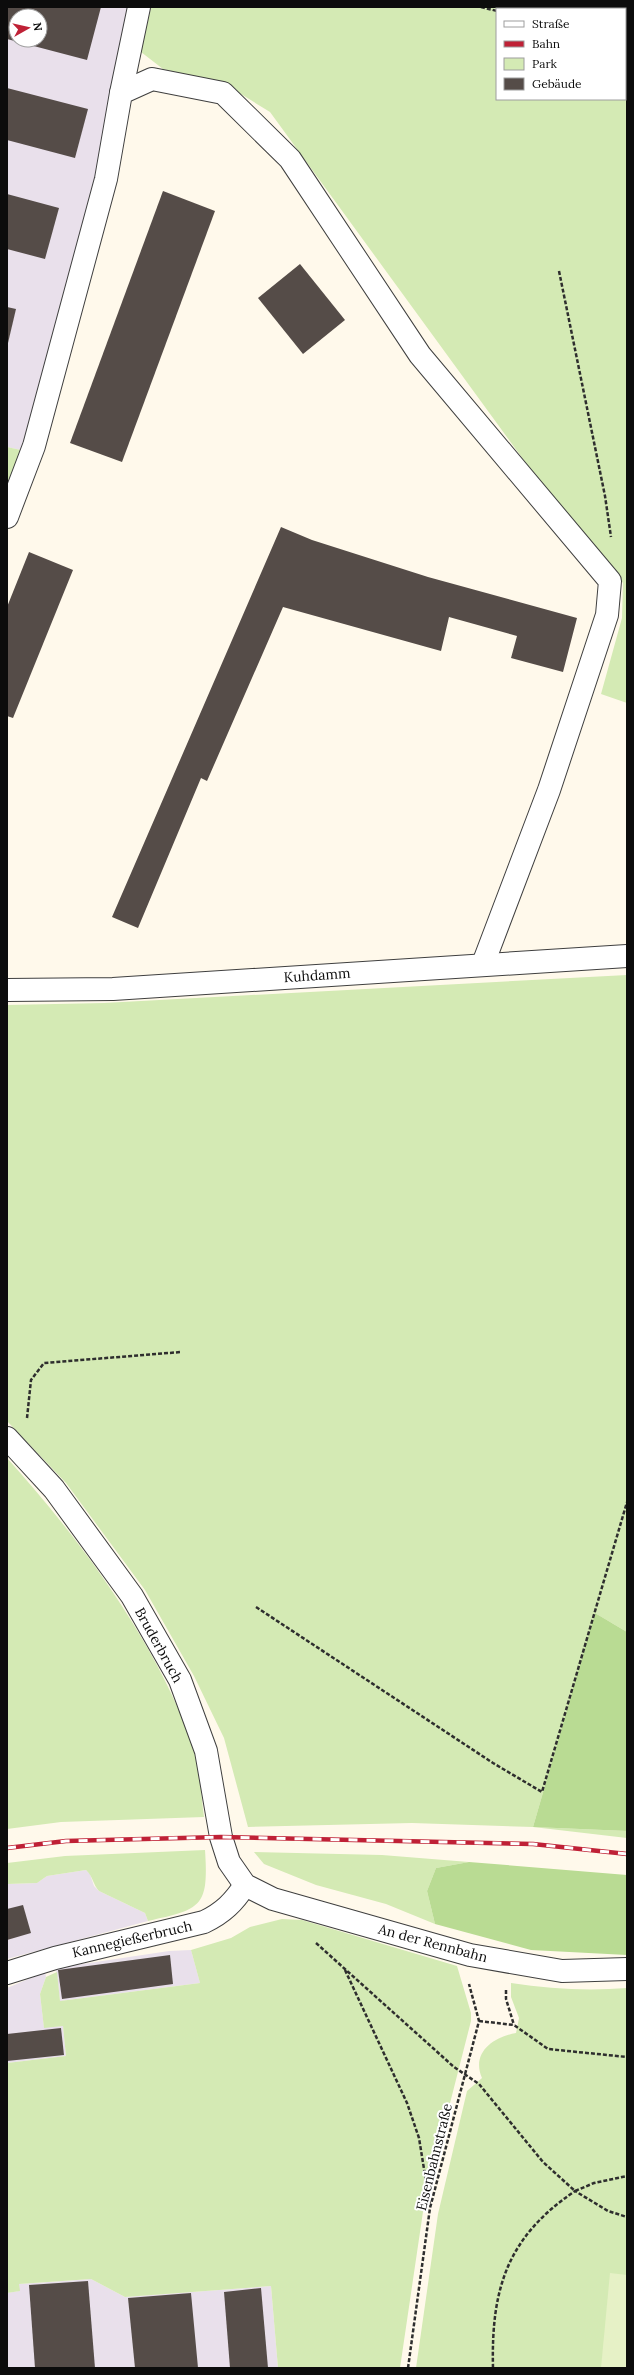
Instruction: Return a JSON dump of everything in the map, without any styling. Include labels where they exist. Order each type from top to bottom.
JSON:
[{"type":"street","points":[[7,516],[34,446],[106,179],[121,93],[139,7]]},
{"type":"street","points":[[121,93],[152,79],[223,93],[284,153],[420,355],[610,582],[607,615],[549,790],[482,964]]},
{"type":"street","name":"Kuhdamm","points":[[7,990],[113,989],[482,964],[627,956]]},
{"type":"street","name":"Bruderbruch","points":[[7,1438],[54,1489],[132,1596],[180,1680],[206,1751],[221,1837],[229,1862],[245,1885]]},
{"type":"street","name":"An der Rennbahn","points":[[245,1885],[273,1899],[470,1955],[562,1971],[627,1969]]},
{"type":"street","name":"Kannegießerbruch","points":[[7,1973],[55,1958],[204,1922],[220,1914],[234,1901],[245,1885]]},
{"type":"path","points":[[481,7],[496,11]]},
{"type":"path","points":[[559,271],[605,496]]},
{"type":"path","points":[[24,1456],[31,1380],[44,1363],[180,1352]]},
{"type":"path","points":[[256,1607],[493,1763],[542,1792],[627,1502]]},
{"type":"path","points":[[315,1942],[454,2067],[479,2084],[543,2162],[575,2191],[608,2210],[627,2216]]},
{"type":"path","points":[[470,1955],[466,1974],[479,2021],[514,2025],[548,2049],[627,2057]]},
{"type":"path","points":[[510,1962],[505,1983],[506,1999],[514,2025]]},
{"type":"path","points":[[344,1968],[407,2103],[419,2138],[430,2208]]},
{"type":"path","name":"Eisenbahnstraße","points":[[408,2368],[430,2208],[479,2021]]},
{"type":"path","points":[[493,2368],[493,2346],[500,2286],[507,2266],[534,2223],[575,2191],[594,2183],[627,2176]]},
{"type":"shaded area","points":[[7,7],[128,7],[96,172],[21,450],[7,447]]},
{"type":"shaded area","points":[[86,1870],[90,1874],[94,1886],[99,1891],[145,1913],[148,1921],[7,1959],[7,1884],[37,1883],[47,1876]]},
{"type":"shaded area","points":[[191,1950],[200,1983],[60,2001],[56,1968],[169,1951]]},
{"type":"shaded area","points":[[45,1972],[46,1977],[40,1994],[44,2027],[63,2026],[66,2056],[7,2063],[7,1988]]},
{"type":"shaded area","points":[[91,2279],[125,2297],[271,2286],[278,2368],[7,2368],[7,2293],[19,2291],[19,2284]]},
{"type":"green space","points":[[151,7],[627,7],[627,703],[601,694],[622,618],[623,583],[555,503],[270,112],[223,83],[163,69],[141,52]]},
{"type":"green space","points":[[7,447],[21,450],[7,486]]},
{"type":"green space","points":[[627,975],[627,1632],[595,1613],[533,1827],[412,1823],[248,1827],[224,1738],[194,1676],[145,1590],[66,1483],[7,1421],[7,1005],[104,1003]]},
{"type":"green space","points":[[7,1458],[63,1524],[90,1560],[140,1635],[162,1674],[195,1753],[200,1777],[204,1817],[61,1822],[7,1829]]},
{"type":"green space","points":[[595,1613],[627,1632],[627,1831],[533,1827]]},
{"type":"green space","points":[[533,1827],[627,1831],[627,1838]]},
{"type":"green space","points":[[205,1850],[205,1884],[203,1895],[198,1903],[190,1909],[180,1913],[148,1921],[145,1913],[99,1891],[86,1870],[47,1876],[37,1883],[7,1884],[7,1863],[65,1856]]},
{"type":"green space","points":[[254,1852],[382,1855],[469,1862],[436,1868],[427,1891],[435,1924],[386,1904],[316,1885],[264,1864]]},
{"type":"green space","points":[[469,1862],[627,1875],[627,1955],[531,1950],[435,1924],[427,1891],[436,1868]]},
{"type":"green space","points":[[282,1919],[302,1920],[457,1966],[471,2013],[471,2021],[424,2205],[400,2368],[278,2368],[271,2286],[125,2297],[91,2279],[19,2284],[20,2291],[7,2293],[7,2063],[66,2056],[63,2026],[44,2028],[40,1994],[46,1977],[57,1972],[60,2001],[200,1983],[191,1950],[231,1938],[250,1927]]},
{"type":"green space","points":[[511,1983],[569,1989],[627,1988],[627,2368],[416,2368],[438,2214],[467,2091],[482,2078],[479,2069],[479,2061],[486,2048],[499,2038],[516,2033],[519,2018],[511,1997]]},
{"type":"green space","points":[[610,2273],[627,2275],[627,2368],[601,2368]]},
{"type":"building","points":[[7,7],[101,7],[87,60],[41,48],[48,48],[48,8],[8,8],[8,39]]},
{"type":"building","points":[[7,88],[88,109],[75,158],[7,140]]},
{"type":"building","points":[[163,191],[215,211],[122,462],[70,443]]},
{"type":"building","points":[[7,194],[59,208],[45,259],[7,249]]},
{"type":"building","points":[[300,264],[345,320],[303,354],[258,298]]},
{"type":"building","points":[[7,307],[16,309],[8,343],[7,343]]},
{"type":"building","points":[[281,527],[312,540],[428,577],[577,618],[563,672],[511,658],[517,636],[449,617],[441,651],[283,607],[207,781],[201,778],[138,928],[112,917]]},
{"type":"building","points":[[29,552],[73,570],[13,718],[7,716],[7,607]]},
{"type":"building","points":[[23,1905],[31,1933],[7,1940],[7,1909]]},
{"type":"building","points":[[170,1955],[173,1984],[62,1999],[58,1970]]},
{"type":"building","points":[[61,2028],[64,2055],[7,2061],[7,2034]]},
{"type":"building","points":[[88,2281],[95,2368],[35,2368],[29,2285]]},
{"type":"building","points":[[261,2288],[268,2368],[230,2368],[224,2292]]},
{"type":"building","points":[[191,2293],[198,2368],[135,2368],[128,2298]]},
{"type":"railway","points":[[7,1848],[66,1841],[221,1837],[533,1844],[627,1854]]}]
